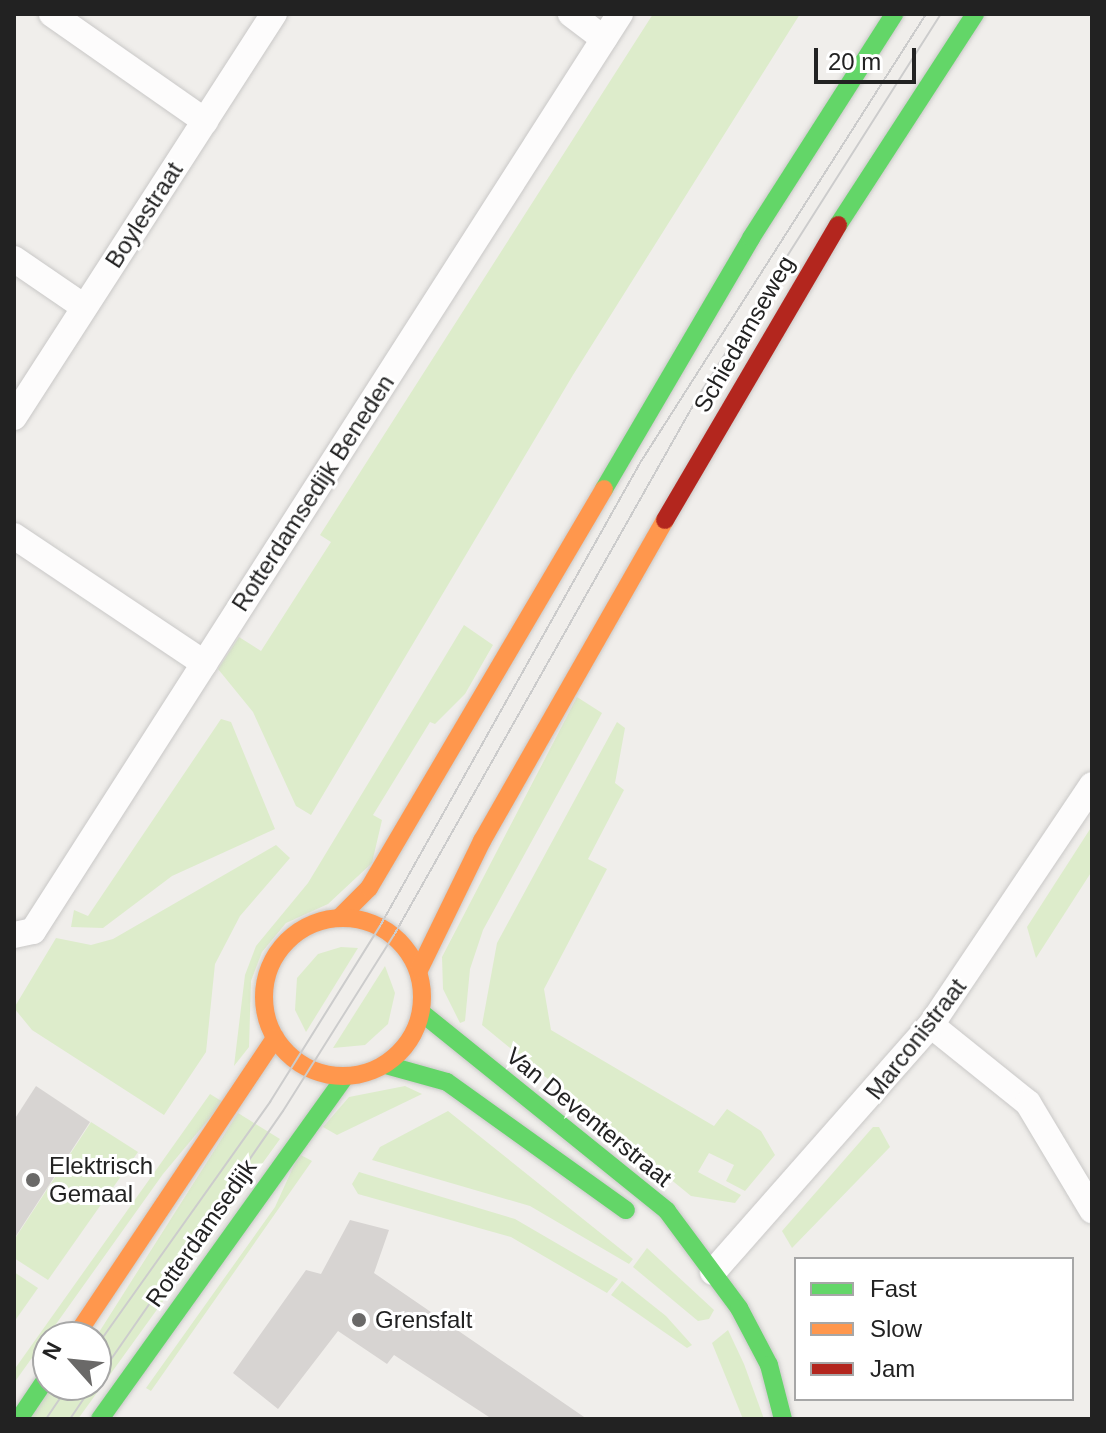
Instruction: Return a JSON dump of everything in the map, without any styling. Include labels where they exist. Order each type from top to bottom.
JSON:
[{"type":"main road","name":"Schiedamseweg","points":[[340,917],[369,888],[507,646],[894,14]]},
{"type":"main road","name":"Schiedamseweg","points":[[419,970],[570,686],[809,269],[975,14]]},
{"type":"main road","points":[[340,917],[387,930],[419,970],[422,1013],[403,1051],[386,1065],[345,1077],[304,1067],[275,1038],[264,999],[273,959],[301,929],[340,917]]},
{"type":"main road","name":"Van Deventerstraat","points":[[422,1013],[667,1211],[713,1272],[769,1365],[783,1419]]},
{"type":"main road","name":"Rotterdamsedijk","points":[[86,1321],[275,1038]]},
{"type":"main road","name":"Van Deventerstraat","points":[[386,1065],[447,1082],[713,1272]]},
{"type":"main road","name":"Rotterdamsedijk","points":[[100,1419],[345,1077]]},
{"type":"main road","points":[[19,1419],[32,1400]]},
{"type":"street","points":[[52,14],[205,121]]},
{"type":"street","name":"Boylestraat","points":[[14,417],[274,14]]},
{"type":"street","points":[[571,14],[604,39]]},
{"type":"street","name":"Rotterdamsedijk Beneden","points":[[14,935],[33,931],[620,14]]},
{"type":"street","points":[[14,259],[84,307]]},
{"type":"street","points":[[14,536],[204,663]]},
{"type":"street","name":"Marconistraat","points":[[713,1272],[931,1025],[1092,785]]},
{"type":"street","points":[[931,1025],[1028,1103],[1092,1210]]},
{"type":"green space","points":[[653,14],[800,14],[573,375],[311,815],[296,806],[253,712],[218,669],[239,637],[261,651],[331,542],[320,535]]},
{"type":"green space","points":[[464,625],[493,645],[465,694],[435,724],[430,722],[373,815],[382,820],[372,863],[328,904],[286,923],[262,952],[251,981],[249,1047],[234,1066],[245,975],[256,946],[308,883]]},
{"type":"green space","points":[[577,697],[602,713],[483,930],[470,969],[465,1021],[460,1023],[443,989],[442,957]]},
{"type":"green space","points":[[221,719],[231,722],[275,829],[172,876],[103,928],[71,927],[74,910],[88,916]]},
{"type":"green space","points":[[617,722],[625,728],[615,783],[624,790],[588,859],[607,869],[544,989],[551,1030],[714,1126],[727,1109],[761,1131],[775,1155],[745,1191],[726,1181],[734,1165],[709,1153],[698,1172],[741,1195],[735,1203],[691,1196],[482,1025],[497,943]]},
{"type":"green space","points":[[1092,826],[1092,871],[1036,958],[1027,927]]},
{"type":"green space","points":[[276,845],[290,858],[240,916],[215,964],[206,1052],[164,1115],[32,1030],[14,1008],[56,938],[91,945],[113,939]]},
{"type":"green space","points":[[341,947],[358,948],[306,1032],[295,1010],[297,978],[318,954]]},
{"type":"green space","points":[[385,966],[395,993],[388,1024],[365,1045],[333,1048]]},
{"type":"green space","points":[[405,1086],[422,1094],[337,1135],[323,1127],[349,1097]]},
{"type":"green space","points":[[210,1094],[223,1102],[163,1174],[58,1321],[49,1321]]},
{"type":"green space","points":[[448,1111],[633,1259],[629,1264],[530,1206],[372,1160],[380,1147]]},
{"type":"green space","points":[[238,1113],[280,1139],[112,1372],[112,1321],[106,1321]]},
{"type":"green space","points":[[91,1122],[138,1152],[48,1280],[14,1258],[14,1240]]},
{"type":"green space","points":[[873,1127],[879,1127],[890,1147],[792,1248],[782,1231]]},
{"type":"green space","points":[[299,1154],[312,1161],[151,1391],[146,1388],[275,1207]]},
{"type":"green space","points":[[359,1172],[515,1219],[618,1279],[607,1293],[511,1237],[358,1194],[352,1184]]},
{"type":"green space","points":[[647,1248],[714,1310],[709,1319],[698,1321],[633,1267]]},
{"type":"green space","points":[[14,1272],[38,1288],[14,1322]]},
{"type":"green space","points":[[622,1281],[666,1316],[692,1345],[687,1348],[611,1295]]},
{"type":"green space","points":[[728,1330],[764,1419],[743,1419],[712,1343]]},
{"type":"green space","points":[[32,1345],[32,1358],[14,1383],[14,1370]]},
{"type":"green space","points":[[40,1401],[91,1401],[78,1419],[27,1419]]},
{"type":"building","name":"Elektrisch Gemaal","points":[[36,1086],[90,1122],[14,1239],[14,1120]]},
{"type":"building","name":"Grensfalt","points":[[350,1220],[389,1230],[374,1273],[587,1419],[492,1419],[394,1355],[387,1364],[338,1331],[278,1409],[233,1373],[306,1270],[321,1274]]},
{"type":"tram line","points":[[112,1324],[270,1102],[380,926],[640,463],[926,14]]},
{"type":"tram line","points":[[112,1358],[283,1111],[394,935],[699,395],[941,14]]},
{"type":"tram line","points":[[46,1419],[58,1401]]},
{"type":"tram line","points":[[70,1419],[82,1401]]},
{"type":"traffic: fast","points":[[604,489],[751,238],[894,14]]},
{"type":"traffic: fast","points":[[838,225],[975,14]]},
{"type":"traffic: fast","points":[[422,1013],[667,1211],[739,1308],[769,1365],[783,1419]]},
{"type":"traffic: fast","points":[[386,1065],[447,1082],[626,1210]]},
{"type":"traffic: fast","points":[[100,1419],[345,1077]]},
{"type":"traffic: fast","points":[[19,1419],[32,1400]]},
{"type":"traffic: slow","points":[[340,917],[369,888],[604,489]]},
{"type":"traffic: slow","points":[[419,970],[482,841],[665,520]]},
{"type":"traffic: slow","points":[[343,918],[373,924],[399,941],[416,967],[422,997],[416,1027],[399,1053],[373,1070],[343,1076],[313,1070],[287,1053],[270,1027],[264,997],[270,967],[287,941],[313,924],[343,918]]},
{"type":"traffic: slow","points":[[86,1321],[275,1038]]},
{"type":"traffic: jam","points":[[665,520],[838,225]]},
{"type":"place","name":"Elektrisch Gemaal","points":[[33,1180]]},
{"type":"place","name":"Grensfalt","points":[[359,1320]]}]
